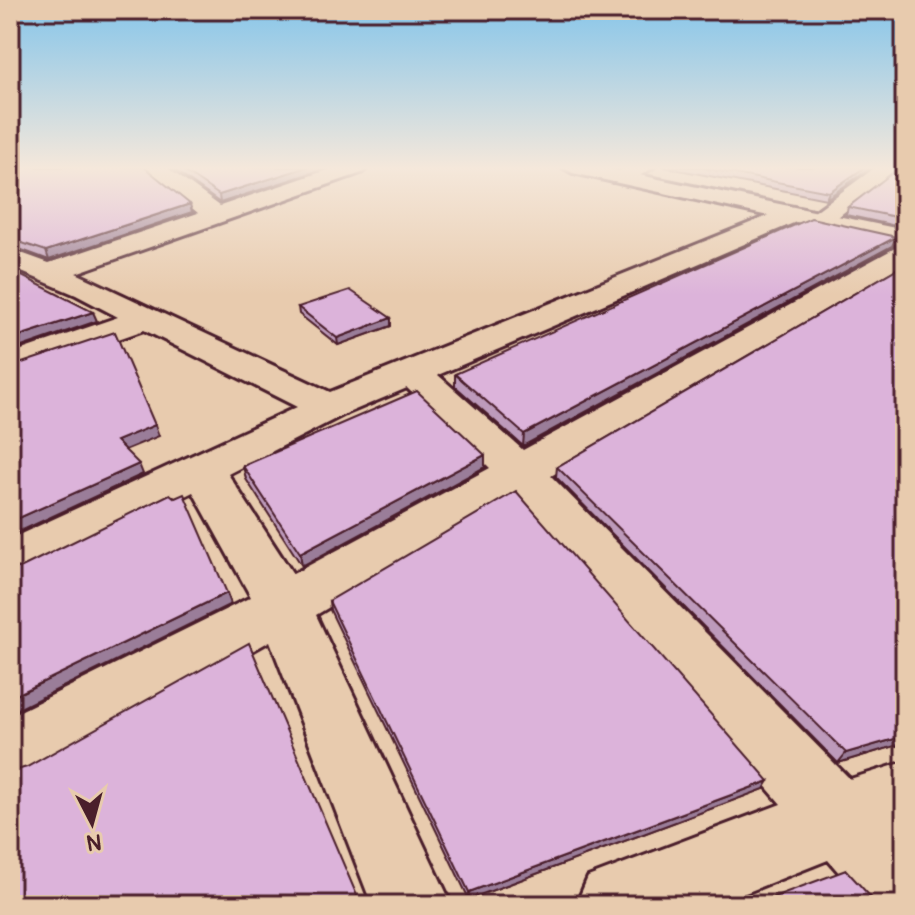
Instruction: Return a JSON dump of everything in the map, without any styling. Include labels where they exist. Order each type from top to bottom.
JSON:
[{"type":"street","points":[[210,210],[217,215]]},
{"type":"street","points":[[48,273],[232,210]]},
{"type":"street","points":[[773,210],[905,238]]},
{"type":"street","points":[[10,561],[201,466],[329,407],[819,210]]},
{"type":"street","points":[[10,751],[284,606],[905,254]]},
{"type":"street","points":[[10,257],[87,288],[329,407]]},
{"type":"street","points":[[10,366],[146,318]]},
{"type":"street","points":[[414,374],[520,471],[872,808],[905,890]]},
{"type":"street","points":[[201,466],[284,606],[412,905]]},
{"type":"street","points":[[616,905],[872,808]]},
{"type":"building","points":[[10,210],[173,210],[46,251],[10,239]]},
{"type":"building","points":[[861,210],[905,210],[905,219]]},
{"type":"building","points":[[811,218],[896,237],[524,434],[455,374]]},
{"type":"building","points":[[905,264],[905,736],[846,753],[557,467]]},
{"type":"building","points":[[10,270],[93,312],[10,339]]},
{"type":"building","points":[[350,290],[391,318],[337,338],[298,307]]},
{"type":"building","points":[[115,332],[155,425],[116,441],[139,464],[10,522],[10,367]]},
{"type":"building","points":[[417,391],[485,455],[300,553],[243,466]]},
{"type":"building","points":[[516,491],[769,781],[469,892],[329,601]]},
{"type":"building","points":[[170,494],[175,498],[184,494],[227,593],[10,698],[10,570],[22,567]]},
{"type":"building","points":[[249,643],[361,905],[10,905],[10,772],[27,767]]},
{"type":"building","points":[[846,870],[878,905],[752,905]]}]
